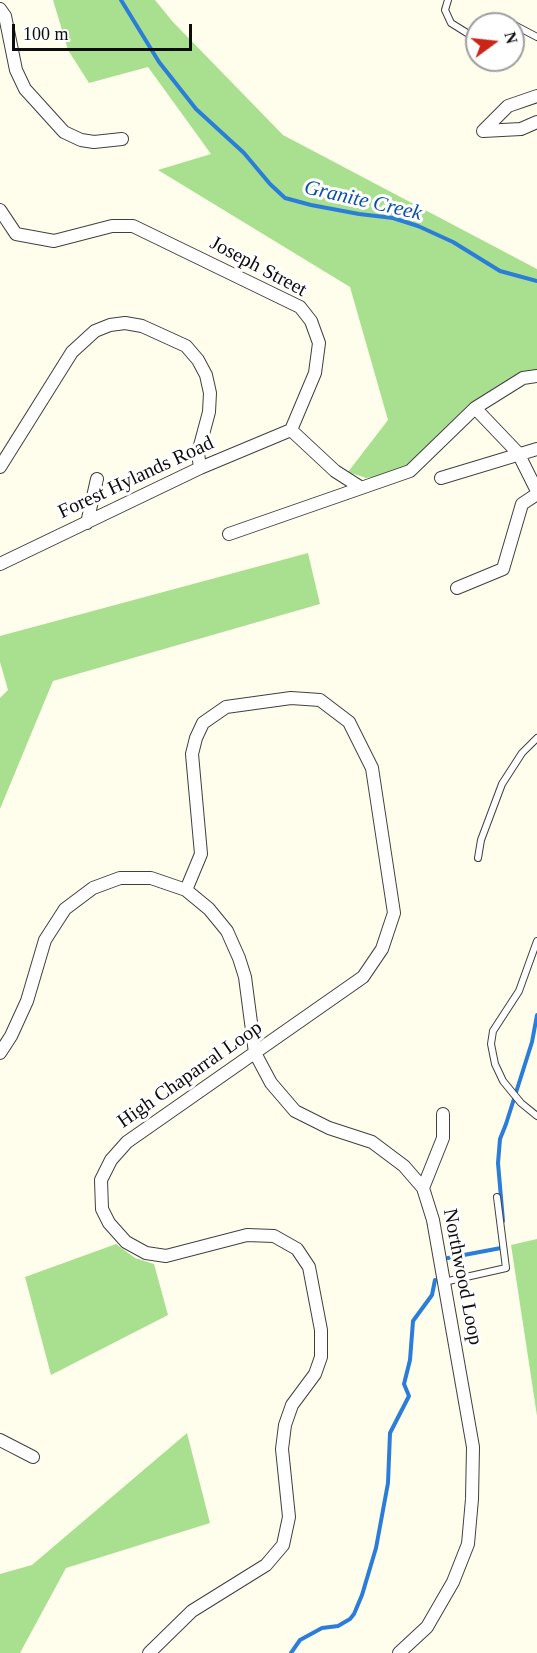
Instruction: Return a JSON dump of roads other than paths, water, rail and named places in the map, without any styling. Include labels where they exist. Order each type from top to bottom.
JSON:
[{"type":"street","points":[[0,9],[5,16],[16,70],[26,89],[64,132],[81,141],[122,139]]},
{"type":"street","points":[[537,96],[508,106],[483,131],[521,129],[537,122]]},
{"type":"street","name":"Joseph Street","points":[[0,210],[16,234],[54,241],[112,226],[134,226],[300,307],[311,321],[319,344],[315,373],[291,430]]},
{"type":"street","points":[[0,467],[72,352],[94,331],[110,325],[125,323],[142,326],[186,346],[198,360],[206,375],[210,393],[209,412],[198,453],[200,468]]},
{"type":"street","points":[[229,534],[410,471],[475,408],[523,378],[537,376]]},
{"type":"street","points":[[457,588],[502,569],[522,504],[537,493],[518,453],[475,408]]},
{"type":"street","points":[[291,430],[335,471],[360,487]]},
{"type":"street","name":"Forest Hylands Road","points":[[0,564],[200,468],[291,430]]},
{"type":"street","points":[[441,478],[537,449]]},
{"type":"street","points":[[87,523],[97,479]]},
{"type":"street","name":"High Chaparral Loop","points":[[149,1653],[192,1611],[266,1565],[283,1545],[290,1517],[282,1449],[285,1425],[292,1405],[315,1374],[321,1358],[321,1330],[309,1267],[297,1250],[274,1236],[247,1235],[166,1256],[146,1253],[126,1242],[109,1223],[102,1209],[101,1180],[111,1160],[127,1142],[363,977],[382,950],[394,913],[372,768],[349,722],[320,700],[291,698],[226,707],[203,723],[192,754],[201,854],[186,890]]},
{"type":"street","name":"Northwood Loop","points":[[0,1053],[11,1036],[27,1001],[45,940],[64,909],[93,888],[120,878],[151,878],[186,890],[209,909],[227,931],[245,977],[255,1053],[271,1083],[295,1111],[329,1128],[372,1142],[404,1166],[423,1188],[434,1220],[473,1448],[472,1499],[468,1544],[453,1582],[427,1627],[399,1653]]},
{"type":"street","points":[[423,1188],[443,1138],[443,1114]]},
{"type":"street","points":[[0,1440],[33,1456]]},
{"type":"lane","points":[[448,0],[445,10],[451,23],[465,32]]},
{"type":"lane","points":[[478,858],[481,840],[502,784],[522,753],[537,738]]},
{"type":"lane","points":[[537,941],[519,991],[493,1031],[491,1044],[495,1064],[503,1081],[521,1103],[537,1116]]},
{"type":"lane","points":[[444,1282],[506,1268],[497,1197]]},
{"type":"waterway","name":"Granite Creek","points":[[121,0],[159,62],[196,109],[244,153],[285,198],[359,214],[393,218],[418,226],[453,242],[500,271],[537,281]]},
{"type":"waterway","points":[[503,1221],[498,1163],[500,1139],[532,1042],[537,1015]]},
{"type":"waterway","points":[[448,1258],[501,1248],[501,1246]]},
{"type":"waterway","points":[[291,1653],[300,1640],[322,1628],[338,1626],[350,1619],[362,1595],[376,1548],[388,1483],[390,1433],[409,1396],[404,1384],[410,1360],[413,1321],[432,1295],[435,1280]]}]
